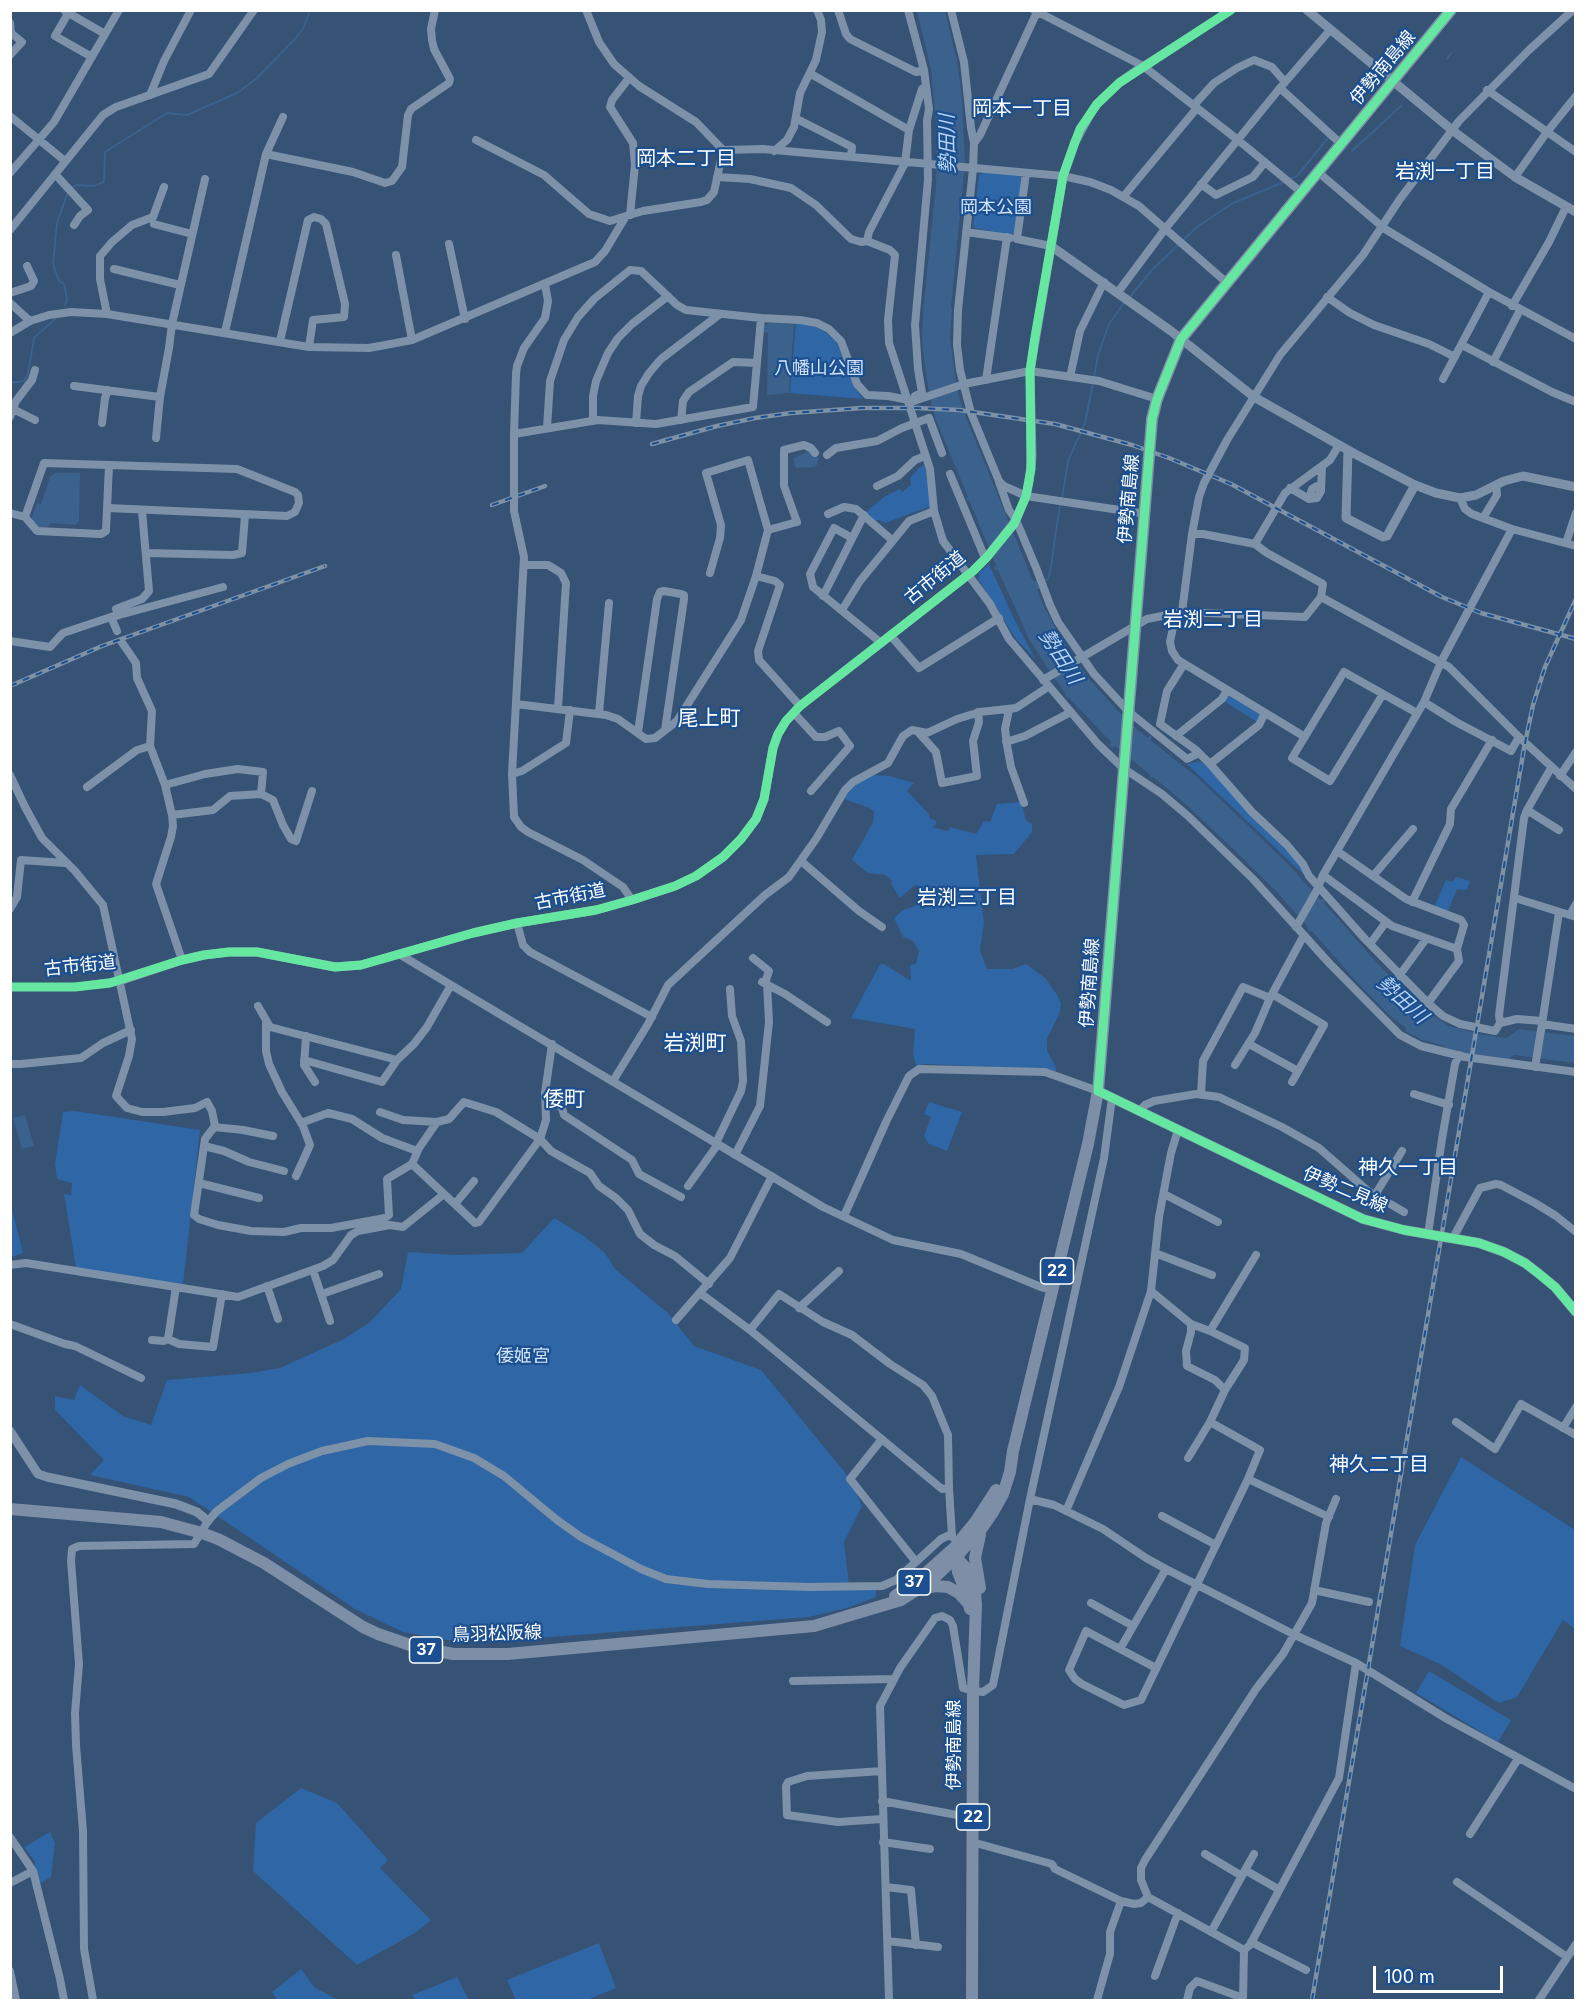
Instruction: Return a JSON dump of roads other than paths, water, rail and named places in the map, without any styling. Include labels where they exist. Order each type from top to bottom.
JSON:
[{"type":"main road","name":"伊勢南島線","points":[[955,1552],[982,1528],[1003,1494],[1010,1472],[1013,1451],[1088,1144],[1098,1091],[1152,419],[1157,399],[1181,339],[1297,188],[1318,172],[1451,10]]},
{"type":"main road","name":"伊勢二見線","points":[[1098,1091],[1349,1213],[1387,1226],[1479,1243],[1525,1263],[1555,1287],[1575,1312]]},
{"type":"main road","name":"伊勢南島線","points":[[975,1634],[966,1592],[957,1572],[955,1552],[991,1499],[1013,1451]]},
{"type":"main road","name":"鳥羽松阪線","points":[[10,1509],[205,1527],[218,1539],[256,1559],[363,1627],[413,1646],[453,1654],[508,1654],[814,1626],[901,1600],[919,1590],[955,1552]]},
{"type":"main road","points":[[975,1634],[981,1592],[975,1558],[982,1528]]},
{"type":"main road","name":"伊勢南島線","points":[[955,1552],[966,1568],[975,1591],[976,1605],[973,1691],[972,2001]]},
{"type":"main road","name":"鳥羽松阪線","points":[[870,1610],[906,1589],[955,1552]]},
{"type":"main road","points":[[919,1590],[936,1586],[948,1587],[959,1593],[969,1606]]},
{"type":"street","points":[[10,173],[54,122],[119,10]]},
{"type":"street","points":[[150,95],[191,10]]},
{"type":"street","points":[[10,230],[103,114],[116,107],[209,74],[255,10]]},
{"type":"street","points":[[266,154],[352,172],[385,183],[392,181],[402,166],[408,115],[411,108],[449,83],[450,79],[434,49],[432,40],[431,29],[435,10]]},
{"type":"street","points":[[586,10],[605,53],[629,78],[696,122],[723,150],[774,151],[1064,176],[1090,182],[1139,206],[1226,282]]},
{"type":"street","points":[[774,151],[787,140],[797,119],[800,93],[811,74],[822,38],[821,20],[817,10]]},
{"type":"street","points":[[838,10],[850,39],[916,72],[924,70]]},
{"type":"street","points":[[908,10],[924,70],[929,109],[927,121],[930,165],[915,325],[922,393],[911,400]]},
{"type":"street","points":[[951,10],[964,62],[974,143],[957,332],[962,385],[971,412],[1009,510],[1058,622],[1081,657],[1128,713],[1187,759],[1199,753]]},
{"type":"street","points":[[1143,66],[1230,10]]},
{"type":"street","points":[[1307,10],[1452,130],[1515,177],[1575,212]]},
{"type":"street","points":[[1305,737],[1184,664],[1175,656],[1170,642],[1179,612],[1192,534],[1204,483],[1280,355],[1363,255],[1400,199],[1446,141],[1452,130],[1487,90],[1573,10]]},
{"type":"street","points":[[92,57],[55,36],[68,11],[105,34]]},
{"type":"street","points":[[974,143],[980,135],[1036,11],[1143,66],[1297,188]]},
{"type":"street","points":[[10,23],[11,33],[22,42],[10,55]]},
{"type":"street","points":[[1120,293],[1165,229],[1330,30]]},
{"type":"street","points":[[1123,197],[1214,83],[1254,60],[1272,68],[1283,85],[1341,144]]},
{"type":"street","name":"古市街道","points":[[10,987],[75,987],[119,981],[182,960],[229,952],[257,952],[335,968],[361,965],[517,923],[586,912],[632,900],[675,886],[696,876],[723,857],[741,839],[761,809],[778,734],[797,709],[968,574],[986,558],[1015,522],[1026,496],[1032,456],[1030,371],[1064,176],[1078,136],[1097,104],[1119,83],[1143,66]]},
{"type":"street","points":[[811,74],[909,130]]},
{"type":"street","points":[[10,333],[30,321],[67,312],[107,314],[309,346],[369,348],[412,340],[465,319],[595,262],[605,251],[628,216],[635,165],[633,143],[610,107],[612,100],[629,78]]},
{"type":"street","points":[[867,241],[869,232],[905,163],[909,130],[922,89],[926,86]]},
{"type":"street","points":[[1487,90],[1575,152]]},
{"type":"street","points":[[1515,177],[1574,98]]},
{"type":"street","points":[[10,116],[65,161]]},
{"type":"street","points":[[225,332],[266,154],[283,117]]},
{"type":"street","points":[[797,119],[852,147],[851,158]]},
{"type":"street","points":[[476,140],[544,175],[589,214],[610,221],[656,209],[707,200],[714,192],[723,150]]},
{"type":"street","points":[[1202,184],[1216,195],[1253,177],[1265,162]]},
{"type":"street","points":[[1318,172],[1382,226],[1516,308],[1574,336]]},
{"type":"street","points":[[1017,239],[1026,173]]},
{"type":"street","points":[[55,174],[88,210],[80,216],[75,225]]},
{"type":"street","points":[[717,177],[750,180],[791,188],[816,205],[851,239],[867,241],[890,250],[895,255],[888,337],[902,385],[911,400],[915,422],[926,456],[934,511],[943,541],[999,618],[1009,639],[1098,744],[1188,816],[1298,925],[1304,935],[1370,1007],[1400,1035],[1421,1046],[1485,1061],[1535,1065],[1575,1072]]},
{"type":"street","points":[[156,438],[172,324],[205,179]]},
{"type":"street","points":[[107,314],[100,279],[100,256],[132,225],[153,217],[164,187]]},
{"type":"street","points":[[1492,362],[1566,207]]},
{"type":"street","points":[[280,341],[308,220],[314,217],[326,224],[345,304],[344,317],[314,320],[309,346]]},
{"type":"street","points":[[154,224],[192,234]]},
{"type":"street","points":[[966,232],[1051,246],[1120,293],[1254,397],[1348,451],[1415,485],[1436,493],[1460,498],[1476,495],[1513,477],[1523,476],[1575,487]]},
{"type":"street","points":[[986,380],[1007,237]]},
{"type":"street","points":[[449,244],[465,319]]},
{"type":"street","points":[[396,255],[412,340]]},
{"type":"street","points":[[10,293],[31,286],[34,281],[27,266]]},
{"type":"street","points":[[114,269],[180,285]]},
{"type":"street","points":[[547,428],[549,388],[558,354],[570,328],[594,299],[630,270],[641,271],[686,310],[800,320],[824,326],[841,341],[857,384],[864,393],[911,400],[962,385],[1030,371],[1099,381],[1157,399]]},
{"type":"street","points":[[1070,377],[1080,331],[1104,282]]},
{"type":"street","points":[[545,284],[548,301],[545,318],[524,348],[517,366],[513,434],[514,511],[524,565],[512,774],[514,817],[521,827],[583,860],[623,887],[632,900]]},
{"type":"street","points":[[1443,379],[1489,292]]},
{"type":"street","points":[[593,421],[593,396],[596,381],[608,352],[632,324],[668,296]]},
{"type":"street","points":[[1327,297],[1374,326],[1430,344],[1455,357]]},
{"type":"street","points":[[10,303],[30,321]]},
{"type":"street","points":[[636,423],[638,396],[649,373],[661,359],[720,314]]},
{"type":"street","points":[[513,434],[593,421],[656,424],[753,407],[761,318]]},
{"type":"street","points":[[1462,345],[1575,402]]},
{"type":"street","points":[[681,420],[683,401],[689,392],[733,362],[757,363]]},
{"type":"street","points":[[10,417],[16,400],[32,380],[35,370]]},
{"type":"street","points":[[74,386],[160,397]]},
{"type":"street","points":[[102,423],[108,390]]},
{"type":"street","points":[[13,409],[35,420]]},
{"type":"street","points":[[827,455],[836,448],[877,441],[915,422],[929,418],[942,453]]},
{"type":"street","points":[[768,530],[797,522],[784,486],[784,450],[804,445],[811,448],[814,453]]},
{"type":"street","points":[[1255,544],[1285,493],[1330,460],[1339,445]]},
{"type":"street","points":[[1348,451],[1346,518],[1383,537],[1387,536],[1415,485]]},
{"type":"street","points":[[877,486],[898,476],[915,460],[926,456]]},
{"type":"street","points":[[516,704],[599,713],[618,719],[646,739],[651,740],[677,721],[741,620],[756,576],[768,530],[748,460],[706,473],[721,525],[720,538],[710,573]]},
{"type":"street","points":[[25,517],[44,463],[237,469],[295,492],[299,499],[298,508],[292,515],[108,508]]},
{"type":"street","points":[[10,513],[25,517],[37,531],[101,534],[106,531],[109,465]]},
{"type":"street","points":[[1290,488],[1309,499],[1317,498],[1321,487],[1322,466]]},
{"type":"street","points":[[950,474],[986,558]]},
{"type":"street","points":[[999,481],[1004,486],[1026,496],[1146,514]]},
{"type":"street","points":[[1483,518],[1497,495],[1496,485]]},
{"type":"street","points":[[1460,498],[1466,509],[1483,518],[1512,529],[1575,546]]},
{"type":"street","points":[[828,514],[847,507],[856,509],[892,540]]},
{"type":"street","points":[[117,631],[116,609],[142,599],[149,591],[142,511]]},
{"type":"street","points":[[842,610],[860,581],[909,521],[934,511]]},
{"type":"street","points":[[1566,543],[1575,513]]},
{"type":"street","points":[[146,552],[234,555],[242,553],[245,514]]},
{"type":"street","points":[[823,596],[864,515]]},
{"type":"street","points":[[852,538],[834,528],[810,574],[813,587],[880,642]]},
{"type":"street","points":[[1298,925],[1337,850],[1424,702],[1441,662],[1512,529]]},
{"type":"street","points":[[613,1081],[652,1017],[668,985],[765,895],[789,877],[832,815],[845,790],[853,782],[888,763],[903,736],[912,730],[927,733],[978,712],[1009,710],[1024,703],[1046,682],[1081,657],[1147,619],[1179,612],[1305,617],[1321,597],[1323,584],[1266,553],[1255,544],[1192,534]]},
{"type":"street","points":[[524,565],[548,565],[561,573],[566,583],[558,708]]},
{"type":"street","points":[[756,576],[776,580],[780,585],[758,651],[759,660],[816,737],[825,737],[839,731],[850,746],[812,791]]},
{"type":"street","points":[[10,641],[50,646],[63,633],[115,616],[223,587]]},
{"type":"street","points":[[638,732],[657,599],[660,592],[664,591],[684,595],[665,730]]},
{"type":"street","points":[[1321,597],[1449,667],[1575,789]]},
{"type":"street","points":[[599,713],[609,603]]},
{"type":"street","points":[[890,635],[919,668],[999,618]]},
{"type":"street","points":[[122,641],[135,663],[136,678],[152,711],[150,746],[165,785],[172,815],[171,837],[156,884],[182,960]]},
{"type":"street","points":[[1184,664],[1167,690],[1160,724],[1210,764],[1245,804],[1287,845],[1303,864],[1317,889],[1400,976],[1443,1016],[1460,1024],[1495,1031],[1500,1023],[1499,1015],[1524,818],[1551,768]]},
{"type":"street","points":[[1383,694],[1330,781],[1292,758],[1344,672],[1417,712]]},
{"type":"street","points":[[1176,736],[1222,699],[1227,690]]},
{"type":"street","points":[[1424,702],[1511,751],[1519,737]]},
{"type":"street","points":[[512,774],[522,771],[566,743],[570,710]]},
{"type":"street","points":[[1009,710],[1005,729],[1006,742],[1011,767],[1024,803]]},
{"type":"street","points":[[920,733],[936,752],[942,783],[977,776],[973,741],[979,722],[978,712]]},
{"type":"street","points":[[1006,742],[1025,736],[1071,712]]},
{"type":"street","points":[[1210,764],[1259,724],[1265,713]]},
{"type":"street","points":[[1412,902],[1450,824],[1451,809],[1492,740]]},
{"type":"street","points":[[87,787],[136,750],[150,746]]},
{"type":"street","points":[[1560,776],[1575,752]]},
{"type":"street","points":[[165,785],[206,774],[238,769],[263,772],[261,794]]},
{"type":"street","points":[[10,775],[42,838],[75,871],[103,905],[132,1039],[116,1096],[127,1108],[142,1112],[195,1108],[207,1102],[214,1119],[214,1127],[205,1139],[194,1215],[200,1219],[251,1231],[284,1232],[301,1228],[331,1228],[385,1218],[389,1215],[387,1179],[411,1164],[437,1122]]},
{"type":"street","points":[[172,815],[213,810],[230,796],[261,794],[273,800],[283,825],[291,839],[296,841],[312,791]]},
{"type":"street","points":[[1527,810],[1559,830]]},
{"type":"street","points":[[1373,876],[1413,829]]},
{"type":"street","points":[[1337,850],[1412,902],[1461,920],[1464,925],[1456,950],[1459,961],[1428,1003]]},
{"type":"street","points":[[10,909],[17,897],[21,860],[65,863]]},
{"type":"street","points":[[801,861],[859,911],[882,927]]},
{"type":"street","points":[[1323,875],[1386,922],[1456,950]]},
{"type":"street","points":[[1515,898],[1573,916],[1575,904]]},
{"type":"street","points":[[1535,1065],[1559,912]]},
{"type":"street","points":[[1370,944],[1386,922]]},
{"type":"street","points":[[517,923],[523,945],[530,952],[652,1017]]},
{"type":"street","points":[[1235,1065],[1249,1044],[1271,996],[1304,935]]},
{"type":"street","points":[[1400,976],[1426,939]]},
{"type":"street","points":[[399,954],[823,1207],[893,1240],[961,1254],[1053,1290]]},
{"type":"street","points":[[735,1155],[760,1106],[769,1022],[765,983],[769,971],[753,958]]},
{"type":"street","points":[[765,983],[828,1022]]},
{"type":"street","points":[[304,1060],[382,1082],[397,1060],[414,1044],[427,1027],[451,985]]},
{"type":"street","points":[[1201,1094],[1203,1061],[1243,987],[1271,996],[1324,1025],[1292,1082]]},
{"type":"street","points":[[688,1186],[717,1144],[741,1091],[743,1081],[741,1041],[732,1016],[730,989]]},
{"type":"street","points":[[258,1006],[270,1027],[397,1060]]},
{"type":"street","points":[[1500,1023],[1517,1019],[1575,1029]]},
{"type":"street","points":[[266,1023],[265,1044],[269,1065],[301,1123],[310,1145],[296,1176]]},
{"type":"street","points":[[10,1064],[21,1065],[81,1058],[98,1048],[103,1042],[131,1030]]},
{"type":"street","points":[[306,1036],[304,1065],[315,1082]]},
{"type":"street","points":[[411,1164],[475,1223],[479,1222],[540,1139],[546,1120],[545,1093],[552,1044]]},
{"type":"street","points":[[1249,1044],[1298,1071]]},
{"type":"street","points":[[1428,1234],[1455,1064],[1459,1055]]},
{"type":"street","points":[[844,1216],[904,1085],[909,1076],[919,1069],[1045,1072],[1098,1091]]},
{"type":"street","points":[[545,1093],[562,1108],[564,1115],[632,1160],[639,1174],[681,1197]]},
{"type":"street","points":[[1139,1110],[1154,1101],[1201,1094],[1219,1097],[1319,1148],[1354,1180],[1404,1212]]},
{"type":"street","points":[[1414,1094],[1449,1105]]},
{"type":"street","points":[[889,2001],[880,1706],[894,1680],[935,1618],[942,1616],[950,1620],[953,1626],[963,1688],[983,1692],[993,1685],[1030,1499],[1104,1158],[1112,1098]]},
{"type":"street","points":[[380,1112],[403,1120],[437,1122],[449,1119],[464,1102],[496,1112],[540,1139],[551,1151],[590,1173],[599,1186],[628,1210],[640,1234],[654,1245],[675,1256],[709,1284]]},
{"type":"street","points":[[301,1123],[328,1113],[352,1119],[382,1138],[417,1151]]},
{"type":"street","points":[[214,1127],[273,1136]]},
{"type":"street","points":[[1066,1511],[1119,1387],[1151,1291],[1164,1194],[1171,1153],[1178,1130]]},
{"type":"street","points":[[204,1146],[224,1151],[249,1162],[284,1171]]},
{"type":"street","points":[[1375,1195],[1402,1151]]},
{"type":"street","points":[[676,1320],[730,1258],[772,1176]]},
{"type":"street","points":[[455,1204],[474,1181]]},
{"type":"street","points":[[199,1182],[259,1198]]},
{"type":"street","points":[[1453,1238],[1480,1188],[1496,1184],[1535,1203],[1556,1216],[1575,1232]]},
{"type":"street","points":[[10,1265],[26,1263],[238,1297],[333,1260],[351,1235],[367,1229],[390,1225],[403,1227],[444,1194]]},
{"type":"street","points":[[1164,1194],[1218,1222]]},
{"type":"street","points":[[1155,1253],[1212,1275]]},
{"type":"street","points":[[1210,1331],[1256,1255]]},
{"type":"street","points":[[313,1269],[330,1321]]},
{"type":"street","points":[[799,1308],[839,1271]]},
{"type":"street","points":[[322,1294],[379,1274]]},
{"type":"street","points":[[267,1286],[278,1320]]},
{"type":"street","points":[[168,1339],[176,1287]]},
{"type":"street","points":[[1151,1291],[1191,1324],[1245,1348],[1244,1360],[1188,1458]]},
{"type":"street","points":[[700,1293],[750,1330],[942,1489],[949,1488]]},
{"type":"street","points":[[152,1340],[168,1339],[179,1344],[213,1347],[222,1294]]},
{"type":"street","points":[[750,1330],[779,1294],[832,1327],[852,1335],[890,1365],[923,1385],[932,1396],[948,1435],[949,1488],[955,1552]]},
{"type":"street","points":[[10,1324],[75,1346],[141,1378]]},
{"type":"street","points":[[1191,1324],[1186,1351],[1187,1366],[1215,1380],[1225,1390]]},
{"type":"street","points":[[1456,1422],[1495,1449],[1521,1404],[1575,1435]]},
{"type":"street","points":[[1563,1428],[1575,1407]]},
{"type":"street","points":[[1156,1668],[1086,1631],[1069,1670],[1082,1684],[1125,1705],[1141,1700],[1260,1450],[1210,1422]]},
{"type":"street","points":[[10,1431],[38,1474],[176,1504],[197,1512],[205,1527]]},
{"type":"street","points":[[882,1439],[850,1479],[916,1562]]},
{"type":"street","points":[[93,2001],[84,1948],[83,1831],[75,1713],[79,1664],[72,1549],[79,1546],[194,1544],[205,1527],[229,1502],[261,1478],[288,1464],[322,1451],[368,1441],[421,1442],[449,1448],[487,1465],[581,1537],[641,1569],[666,1579],[708,1584],[810,1587],[882,1586],[896,1580],[941,1539],[952,1534]]},
{"type":"street","points":[[1248,1479],[1329,1517]]},
{"type":"street","points":[[1030,1499],[1046,1502],[1103,1529],[1196,1585],[1356,1663],[1447,1719],[1575,1789]]},
{"type":"street","points":[[1244,1950],[1148,1897],[1141,1880],[1141,1868],[1256,1689],[1295,1635],[1312,1603],[1323,1540],[1336,1499]]},
{"type":"street","points":[[1162,1516],[1216,1545]]},
{"type":"street","points":[[1120,1648],[1166,1569]]},
{"type":"street","points":[[1314,1590],[1369,1602]]},
{"type":"street","points":[[1091,1603],[1133,1626]]},
{"type":"street","points":[[1187,2001],[1190,1988],[1197,1981],[1243,1999],[1244,1950],[1251,1942],[1339,1778],[1356,1663]]},
{"type":"street","points":[[793,1682],[894,1680]]},
{"type":"street","points":[[1470,1834],[1518,1759]]},
{"type":"street","points":[[882,1771],[807,1776],[788,1782],[786,1786],[787,1815],[838,1822],[882,1819]]},
{"type":"street","points":[[882,1801],[973,1818]]},
{"type":"street","points":[[10,1837],[33,1870],[64,2001]]},
{"type":"street","points":[[883,1842],[930,1849]]},
{"type":"street","points":[[972,1842],[1052,1864],[1055,1869],[1121,1901],[1134,1904],[1148,1897]]},
{"type":"street","points":[[1205,1854],[1278,1889]]},
{"type":"street","points":[[1211,1932],[1254,1854]]},
{"type":"street","points":[[10,1883],[33,1870]]},
{"type":"street","points":[[1457,1882],[1567,1957]]},
{"type":"street","points":[[886,1887],[911,1890],[916,1945]]},
{"type":"street","points":[[1097,2001],[1110,1953],[1110,1932],[1121,1901]]},
{"type":"street","points":[[1155,1976],[1178,1913]]},
{"type":"street","points":[[888,1941],[938,1947]]},
{"type":"street","points":[[1251,1942],[1306,1970]]},
{"type":"street","points":[[1539,2001],[1575,1944]]},
{"type":"street","points":[[10,1971],[16,2001]]},
{"type":"water","name":"勢田川","points":[[917,11],[945,11],[958,59],[965,164],[951,307],[950,338],[957,390],[1033,581],[1037,581],[1040,588],[1037,590],[1045,609],[1064,643],[1090,680],[1118,711],[1148,738],[1150,735],[1152,737],[1150,740],[1197,777],[1285,861],[1321,900],[1324,898],[1326,900],[1324,903],[1377,963],[1418,1004],[1420,1002],[1449,1026],[1479,1034],[1506,1038],[1519,1029],[1575,1036],[1575,1063],[1514,1055],[1508,1060],[1476,1056],[1446,1049],[1444,1046],[1423,1040],[1405,1031],[1406,1028],[1389,1015],[1355,980],[1312,931],[1307,929],[1308,927],[1277,892],[1227,843],[1180,799],[1153,777],[1151,778],[1115,746],[1111,748],[1109,745],[1111,742],[1068,697],[1066,698],[1066,694],[1029,639],[998,570],[995,570],[996,566],[969,500],[967,501],[968,497],[936,420],[929,394],[922,342],[936,186],[937,135],[935,132],[937,132],[931,70]]},
{"type":"water","points":[[769,322],[794,324],[789,393],[767,395],[768,333],[764,332],[764,326]]},
{"type":"water","points":[[808,451],[813,456],[817,455],[818,464],[814,467],[796,468],[793,459]]},
{"type":"water","points":[[55,473],[80,473],[79,521],[76,525],[50,523],[50,526],[40,528],[31,520],[37,503],[41,504],[50,477]]},
{"type":"water","points":[[25,1115],[34,1146],[22,1149],[13,1118]]},
{"type":"waterway","points":[[71,188],[77,185],[94,186],[104,182],[105,152],[167,113],[187,115],[237,93],[256,79],[296,38],[304,27],[310,10]]},
{"type":"waterway","points":[[1447,59],[1451,53]]},
{"type":"waterway","points":[[1352,151],[1402,105]]},
{"type":"waterway","points":[[1289,179],[1297,176],[1328,138]]},
{"type":"waterway","points":[[1128,299],[1152,270],[1197,227],[1233,203],[1284,182]]},
{"type":"waterway","points":[[65,306],[67,299],[64,284],[59,281],[53,264],[57,223],[68,192]]},
{"type":"waterway","points":[[1094,377],[1098,355],[1109,324],[1124,303]]},
{"type":"waterway","points":[[10,383],[24,381],[28,374],[34,338],[56,318]]},
{"type":"waterway","points":[[1062,498],[1068,461],[1085,423],[1093,383]]},
{"type":"waterway","points":[[1044,581],[1048,579],[1050,573],[1060,504]]},
{"type":"railway","points":[[652,444],[755,418],[862,408],[959,410],[1055,424],[1132,445],[1231,484],[1442,597],[1481,613],[1576,639]]},
{"type":"railway","points":[[492,505],[545,486]]},
{"type":"railway","points":[[10,686],[102,646],[325,566]]},
{"type":"railway","points":[[1312,2000],[1524,748],[1533,705],[1545,667],[1576,599]]},
{"type":"district","name":"岡本一丁目","points":[[1022,109]]},
{"type":"district","name":"岡本二丁目","points":[[686,159]]},
{"type":"district","name":"岩渕一丁目","points":[[1445,172]]},
{"type":"district","name":"岩渕二丁目","points":[[1213,620]]},
{"type":"district","name":"尾上町","points":[[709,719]]},
{"type":"district","name":"岩渕三丁目","points":[[967,898]]},
{"type":"district","name":"岩渕町","points":[[695,1044]]},
{"type":"district","name":"倭町","points":[[564,1100]]},
{"type":"district","name":"神久一丁目","points":[[1408,1168]]},
{"type":"district","name":"神久二丁目","points":[[1379,1465]]},
{"type":"park label","name":"岡本公園","points":[[996,208]]},
{"type":"park label","name":"八幡山公園","points":[[819,369]]},
{"type":"park label","name":"倭姬宮","points":[[523,1357]]}]
